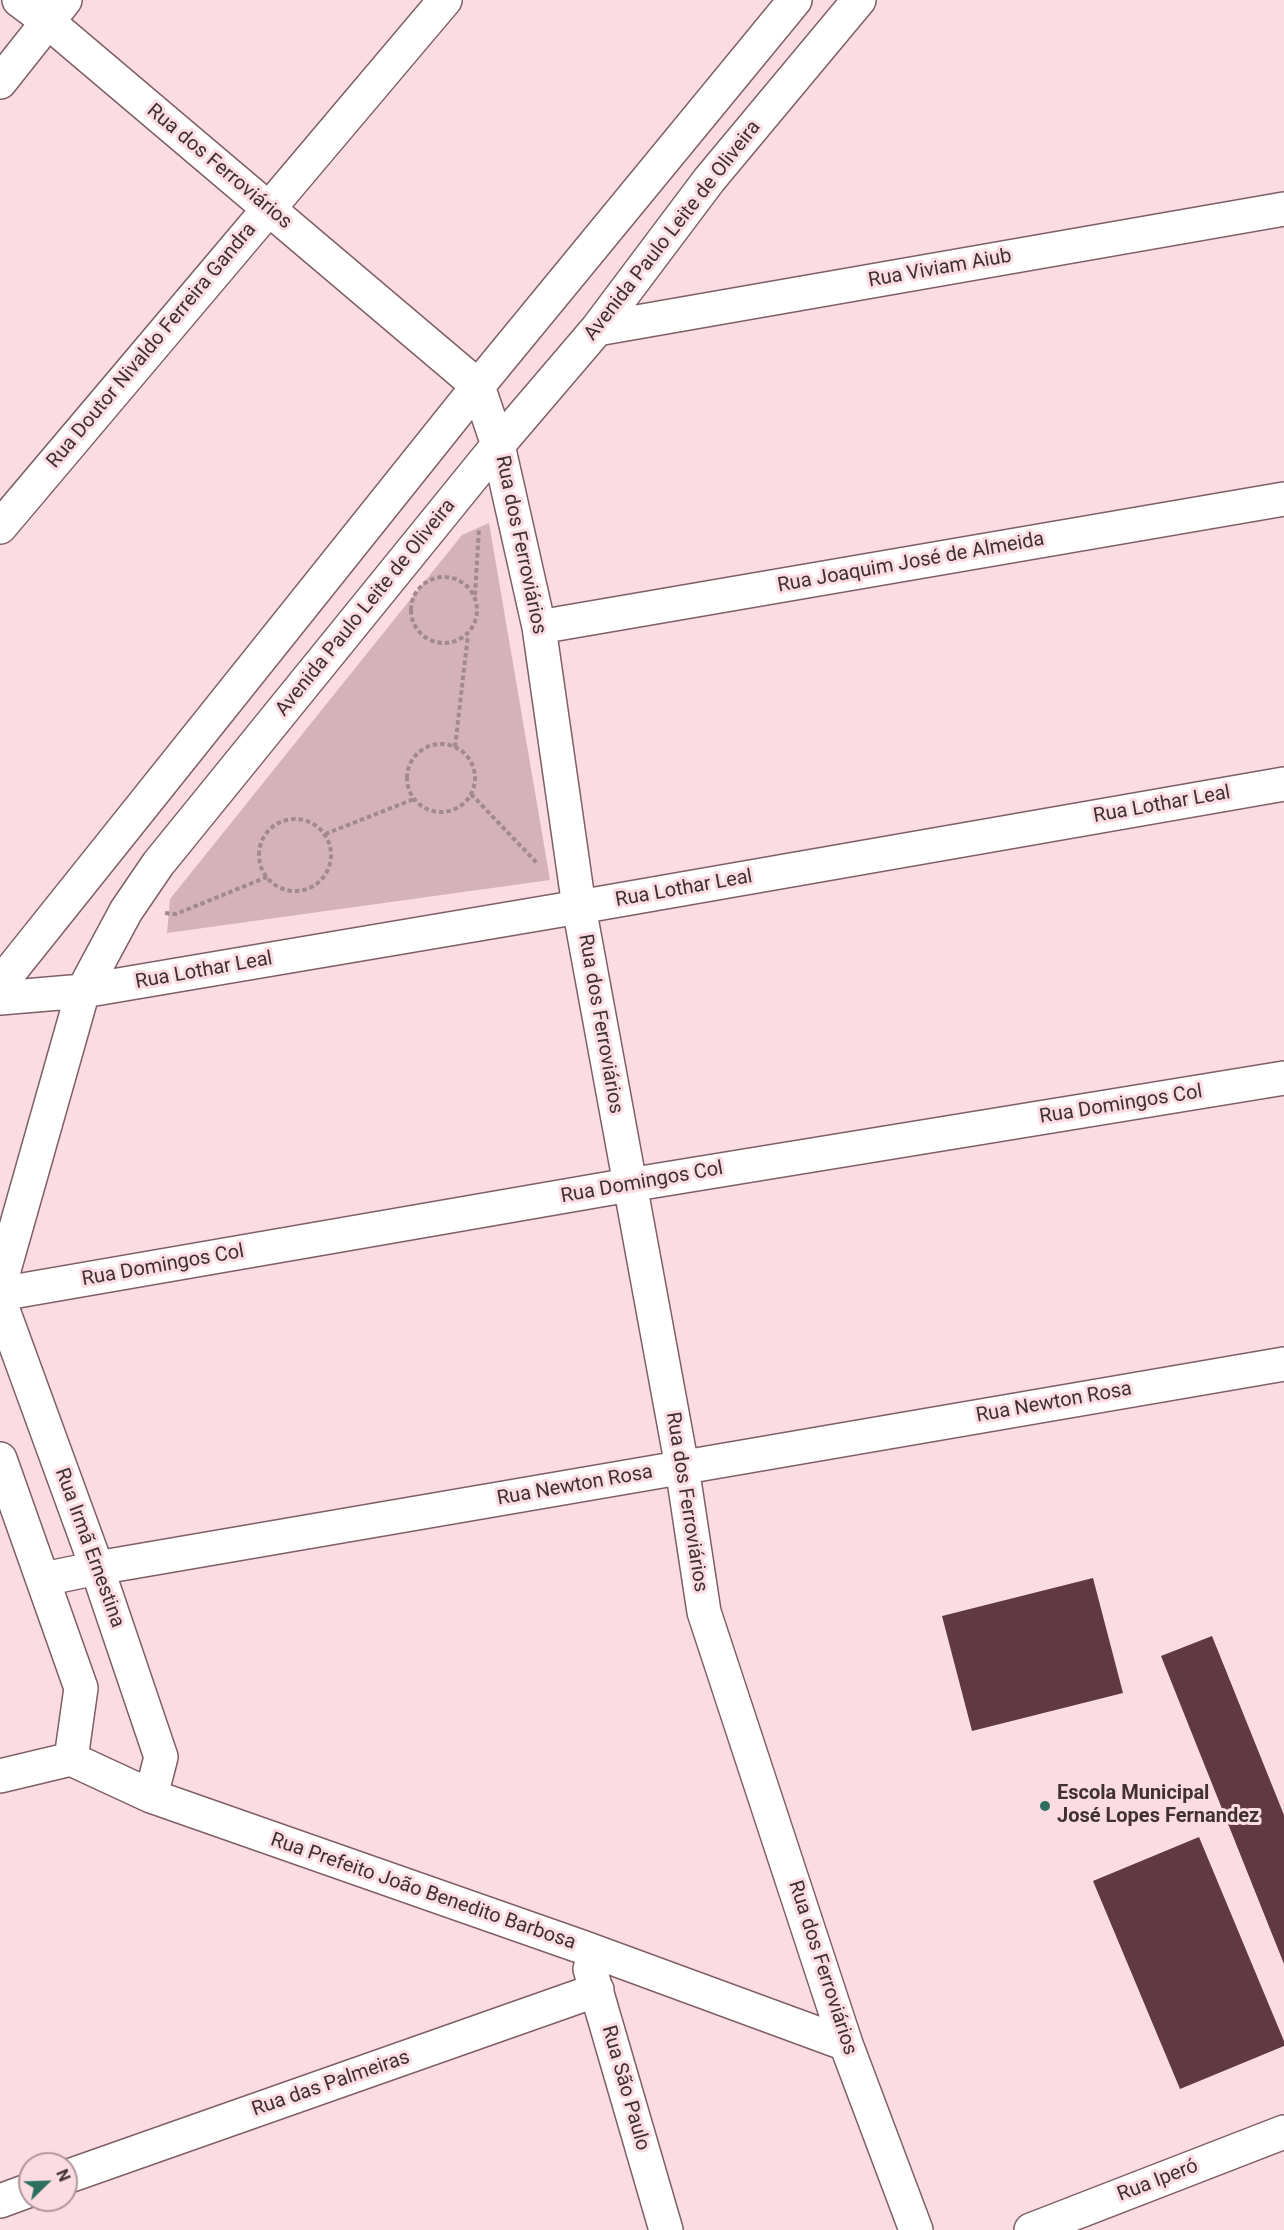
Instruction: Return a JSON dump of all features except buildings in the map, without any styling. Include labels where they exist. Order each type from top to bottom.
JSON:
[{"type":"street","name":"Rua dos Ferroviários","points":[[19,0],[56,11],[268,208],[478,386],[498,446],[539,627],[579,907],[682,1467],[704,1612],[846,2044],[916,2230]]},
{"type":"street","name":"Rua Doutor Nivaldo Ferreira Gandra","points":[[0,526],[445,0]]},
{"type":"street","points":[[0,984],[478,386],[795,0]]},
{"type":"street","name":"Avenida Paulo Leite de Oliveira","points":[[0,1284],[83,991],[126,911],[158,864],[498,446],[597,328],[709,180],[860,0]]},
{"type":"street","points":[[0,82],[56,11]]},
{"type":"street","name":"Rua Viviam Aiub","points":[[597,328],[1284,209]]},
{"type":"street","name":"Rua Joaquim José de Almeida","points":[[539,627],[1284,499]]},
{"type":"street","name":"Rua Lothar Leal","points":[[0,998],[83,991],[1284,784]]},
{"type":"street","name":"Rua Domingos Col","points":[[0,1294],[629,1185],[1284,1078]]},
{"type":"street","name":"Rua Irmã Ernestina","points":[[0,1302],[97,1568],[161,1757],[151,1796]]},
{"type":"street","name":"Rua Newton Rosa","points":[[44,1580],[97,1568],[1284,1364]]},
{"type":"street","points":[[0,1459],[81,1688],[71,1759],[0,1776]]},
{"type":"street","name":"Rua Prefeito João Benedito Barbosa","points":[[71,1759],[151,1796],[582,1947],[846,2044]]},
{"type":"street","name":"Rua São Paulo","points":[[582,1947],[597,1990],[666,2230]]},
{"type":"street","name":"Rua das Palmeiras","points":[[78,2173],[597,1990]]},
{"type":"street","name":"Rua Iperó","points":[[1031,2230],[1284,2132]]},
{"type":"street","points":[[0,2201],[18,2194]]},
{"type":"path","points":[[455,747],[468,634],[477,620],[478,608],[475,597],[464,583],[454,578],[437,578],[426,582],[417,591],[412,603],[411,614],[420,633],[437,643],[448,644],[459,641],[468,634]]},
{"type":"path","points":[[436,744],[455,747],[466,755],[473,765],[475,773],[471,794],[464,804],[454,810],[443,812],[425,808],[414,799],[407,779],[408,768],[415,755],[424,748],[436,744]]},
{"type":"path","points":[[471,794],[541,867]]},
{"type":"path","points":[[325,834],[414,799]]},
{"type":"path","points":[[296,819],[316,825],[325,834],[331,854],[330,866],[315,886],[302,890],[290,890],[277,885],[267,877],[261,866],[259,853],[265,836],[273,827],[284,820],[296,819]]},
{"type":"path","points":[[126,911],[176,914],[267,877]]},
{"type":"shaded area","points":[[489,523],[550,880],[167,933],[170,899],[462,535]]},
{"type":"place","name":"Escola Municipal José Lopes Fernandez","points":[[1045,1806]]}]
